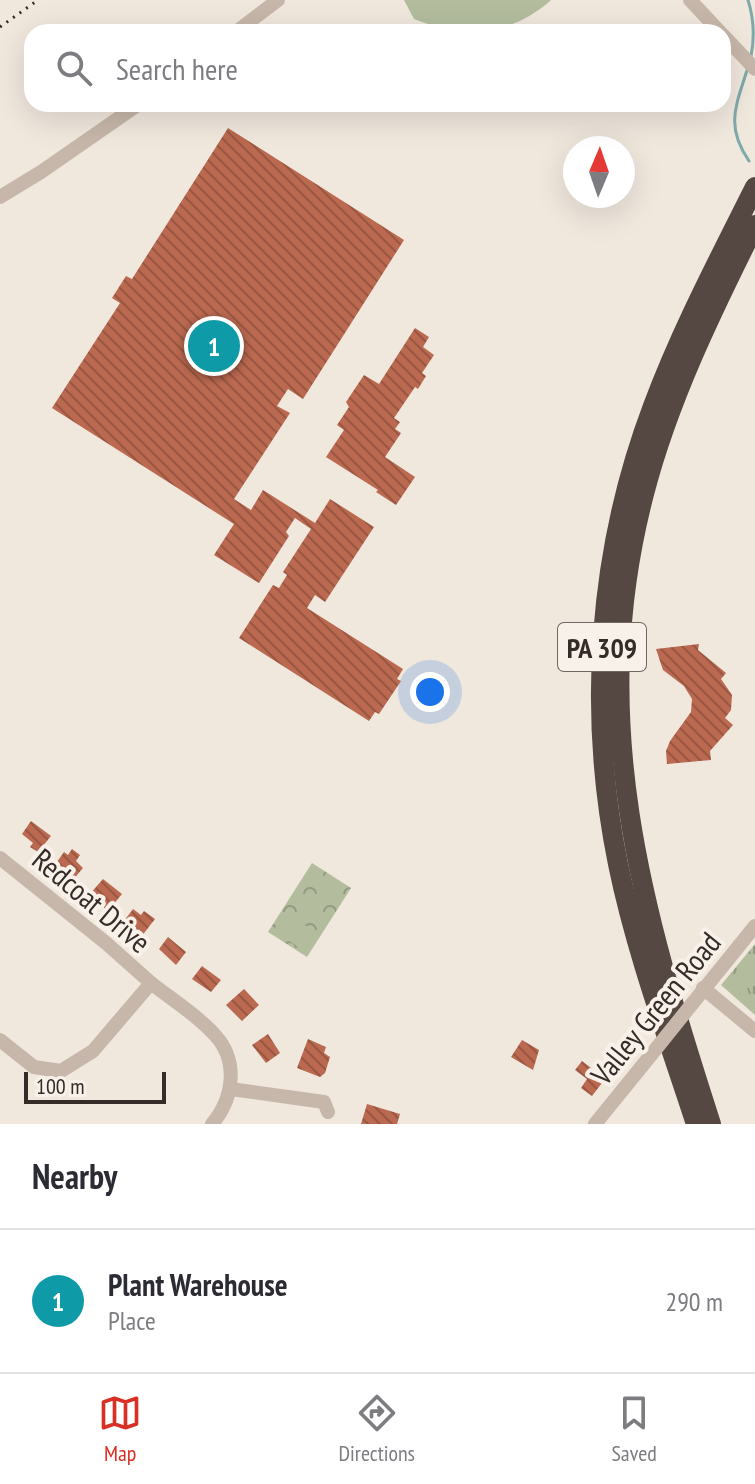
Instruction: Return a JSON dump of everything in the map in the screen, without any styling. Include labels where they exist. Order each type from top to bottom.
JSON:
[{"type":"highway","name":"PA 309","points":[[696,1124],[651,982],[619,866],[603,759],[603,635],[622,507],[649,418],[674,354],[755,187]]},
{"type":"highway","name":"PA 309","points":[[711,1124],[658,955],[632,839],[620,732],[620,649],[631,554],[644,492],[662,436],[709,322],[755,225]]},
{"type":"street","points":[[246,24],[278,0]]},
{"type":"street","points":[[690,0],[713,24]]},
{"type":"street","points":[[731,43],[755,69]]},
{"type":"street","points":[[0,197],[127,112]]},
{"type":"street","name":"Redcoat Drive","points":[[0,858],[215,1034],[229,1066],[231,1089]]},
{"type":"street","name":"Valley Green Road","points":[[595,1124],[755,926]]},
{"type":"street","name":"Redcoat Drive","points":[[0,1040],[34,1067],[61,1071],[93,1051],[151,983]]},
{"type":"street","points":[[703,988],[755,1031]]},
{"type":"street","points":[[212,1124],[231,1089],[324,1102],[328,1112]]},
{"type":"green space","points":[[404,0],[551,0],[536,12],[512,24],[429,24],[414,19]]},
{"type":"green space","points":[[312,863],[351,888],[307,957],[268,932]]},
{"type":"green space","points":[[285,912],[317,933],[305,951],[273,931]]},
{"type":"green space","points":[[755,944],[755,1015],[721,985]]},
{"type":"building","points":[[228,128],[404,240],[303,399],[288,389],[277,406],[290,413],[234,499],[251,510],[263,490],[315,523],[330,499],[374,527],[325,602],[315,595],[307,608],[403,669],[397,679],[401,681],[379,714],[375,712],[369,721],[239,638],[273,585],[279,588],[287,575],[283,572],[311,529],[295,518],[286,532],[289,536],[259,583],[214,555],[234,524],[52,408],[120,303],[112,298],[126,276],[132,279]]},
{"type":"building","points":[[415,328],[429,337],[423,347],[434,355],[422,373],[426,376],[418,389],[415,387],[394,418],[400,422],[395,429],[401,433],[385,457],[415,477],[396,505],[326,457],[344,430],[337,425],[349,407],[346,402],[364,375],[379,384]]},
{"type":"building","points":[[699,644],[698,650],[726,673],[721,679],[732,695],[731,710],[725,718],[733,725],[710,751],[711,760],[667,764],[666,751],[691,712],[692,699],[684,686],[663,670],[656,649]]},
{"type":"building","points":[[31,821],[51,836],[38,852],[30,847],[33,843],[22,834]]},
{"type":"building","points":[[72,849],[80,855],[76,861],[83,868],[72,881],[54,866],[64,852],[68,855]]},
{"type":"building","points":[[103,879],[122,894],[108,911],[89,895]]},
{"type":"building","points":[[133,909],[141,915],[144,911],[155,919],[141,937],[124,921]]},
{"type":"building","points":[[168,937],[186,952],[176,965],[159,949]]},
{"type":"building","points":[[202,966],[221,980],[211,992],[192,979]]},
{"type":"building","points":[[244,989],[259,1005],[242,1021],[226,1005]]},
{"type":"building","points":[[268,1034],[280,1053],[266,1063],[252,1045]]},
{"type":"building","points":[[308,1039],[326,1047],[324,1053],[330,1057],[325,1073],[320,1077],[297,1068]]},
{"type":"building","points":[[522,1040],[539,1050],[533,1070],[511,1057]]},
{"type":"building","points":[[582,1061],[605,1079],[592,1096],[581,1088],[587,1079],[575,1070]]},
{"type":"building","points":[[367,1104],[400,1114],[397,1124],[361,1124]]},
{"type":"waterway","points":[[748,0],[753,28],[751,56]]},
{"type":"waterway","points":[[748,67],[737,104],[735,125],[741,148],[749,161]]},
{"type":"railway","points":[[0,27],[38,0]]},
{"type":"place","name":"Plant Warehouse","points":[[214,346]]}]
